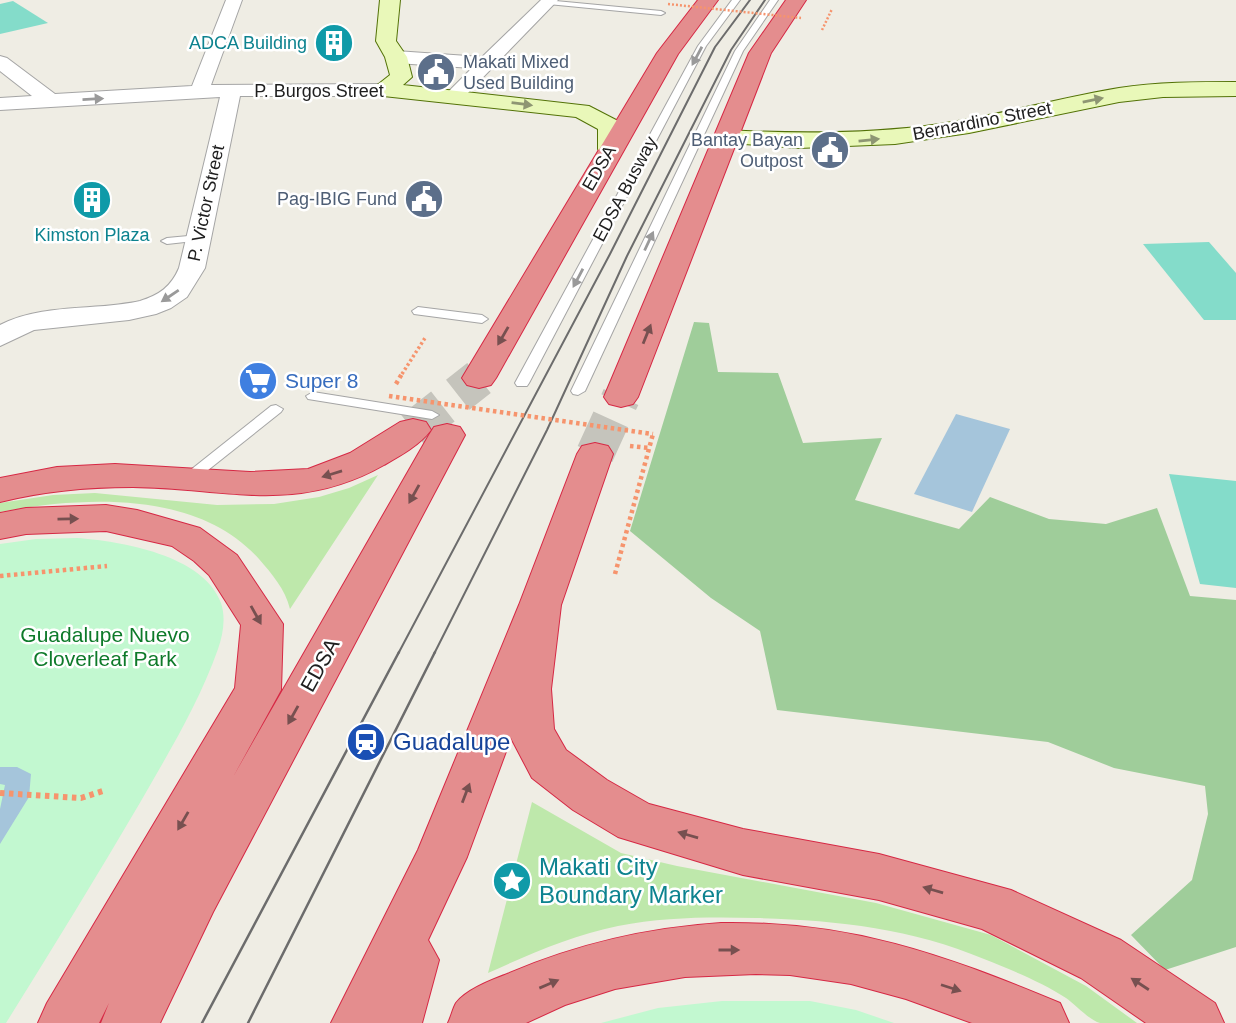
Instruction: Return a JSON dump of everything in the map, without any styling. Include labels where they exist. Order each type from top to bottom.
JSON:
[{"type":"highway","name":"EDSA","points":[[479,378],[610,149],[682,31],[708,0]]},
{"type":"highway","points":[[621,397],[760,53],[799,9]]},
{"type":"highway","name":"EDSA","points":[[130,1023],[430,426]]},
{"type":"highway","points":[[0,490],[23,484],[82,477],[154,476],[271,484],[308,481],[358,464],[430,426]]},
{"type":"highway","points":[[360,1023],[441,857],[540,605],[612,450]]},
{"type":"highway","points":[[0,526],[26,521],[106,518],[137,523],[186,537],[208,551],[223,565],[262,624],[258,690],[67,1023]]},
{"type":"highway","points":[[540,605],[528,689],[531,730],[549,764],[590,796],[636,822],[743,852],[926,887],[992,908],[1101,959],[1195,1023]]},
{"type":"highway","points":[[393,1023],[441,857]]},
{"type":"highway","name":"EDSA","points":[[97,1023],[194,895]]},
{"type":"highway","points":[[477,1023],[497,1008],[575,974],[661,952],[762,950],[823,953],[869,963],[994,1003],[1040,1023]]},
{"type":"street","points":[[199,93],[234,0]]},
{"type":"street","points":[[382,90],[401,77],[396,57],[386,41],[390,0]]},
{"type":"street","points":[[454,96],[549,1]]},
{"type":"street","points":[[396,57],[485,63]]},
{"type":"street","points":[[0,62],[51,101]]},
{"type":"street","name":"P. Burgos Street","points":[[0,104],[231,91],[333,88],[382,90],[581,111],[610,126],[610,149]]},
{"type":"street","name":"Bernardino Street","points":[[727,138],[796,142],[850,141],[922,134],[1119,95],[1175,89],[1236,89]]},
{"type":"street","name":"P. Victor Street","points":[[3,332],[55,318],[156,305],[175,295],[186,283],[199,238],[231,91]]},
{"type":"lane","name":"EDSA Busway","points":[[522,383],[702,46],[736,0]]},
{"type":"lane","name":"EDSA Busway","points":[[578,391],[739,51],[774,0]]},
{"type":"lane","points":[[549,1],[661,13]]},
{"type":"lane","points":[[167,241],[199,238]]},
{"type":"lane","points":[[418,311],[482,319]]},
{"type":"lane","points":[[313,396],[430,426]]},
{"type":"lane","points":[[188,479],[276,409]]},
{"type":"path","points":[[668,4],[799,9]]},
{"type":"path","points":[[821,30],[832,9]]},
{"type":"path","points":[[397,382],[429,331]]},
{"type":"path","points":[[388,396],[653,434],[615,574]]},
{"type":"path","points":[[612,450],[649,448]]},
{"type":"path","points":[[0,576],[107,566]]},
{"type":"path","points":[[0,793],[81,798],[103,791]]},
{"type":"green space","points":[[694,322],[709,323],[718,372],[778,373],[803,443],[882,438],[855,500],[959,529],[990,497],[1049,519],[1106,524],[1157,508],[1190,596],[1236,600],[1236,947],[1165,970],[1131,935],[1192,880],[1208,814],[1205,786],[1114,768],[1048,742],[777,710],[760,631],[711,598],[630,531]]},
{"type":"green space","points":[[378,475],[290,609],[281,588],[259,559],[234,537],[204,520],[172,510],[103,502],[67,503],[0,512],[0,503],[53,495],[95,493],[217,505],[274,504],[319,497]]},
{"type":"green space","name":"Guadalupe Nuevo Cloverleaf Park","points":[[77,538],[137,547],[179,562],[197,573],[212,587],[221,603],[222,632],[202,689],[162,764],[6,1023],[0,1023],[0,544],[36,539]]},
{"type":"green space","points":[[532,802],[621,853],[876,903],[991,935],[1086,986],[1137,1023],[1100,1023],[1047,987],[956,948],[901,933],[815,921],[704,918],[635,923],[568,940],[488,973]]},
{"type":"green space","points":[[722,1001],[810,1001],[856,1010],[894,1023],[601,1023],[658,1008]]},
{"type":"shaded area","points":[[13,1],[48,23],[0,34],[0,4]]},
{"type":"shaded area","points":[[1209,242],[1236,273],[1236,320],[1204,320],[1143,244]]},
{"type":"shaded area","points":[[956,414],[1010,429],[972,512],[914,494]]},
{"type":"shaded area","points":[[1169,474],[1236,481],[1236,588],[1200,584]]},
{"type":"shaded area","points":[[0,767],[17,767],[31,774],[29,797],[0,844],[0,809],[5,785],[0,784]]},
{"type":"tunnel","points":[[413,430],[479,378]]},
{"type":"tunnel","points":[[595,454],[621,397]]},
{"type":"tram line","points":[[398,654],[610,254],[715,47],[750,0]]},
{"type":"tram line","points":[[434,654],[547,430],[627,256],[731,50],[765,0]]},
{"type":"tram line","points":[[202,1023],[399,652]]},
{"type":"tram line","points":[[248,1023],[435,652]]},
{"type":"place","name":"ADCA Building","points":[[334,43]]},
{"type":"place","name":"Makati Mixed Used Building","points":[[436,72]]},
{"type":"place","name":"Bantay Bayan Outpost","points":[[830,150]]},
{"type":"place","name":"Pag-IBIG Fund","points":[[424,199]]},
{"type":"place","name":"Kimston Plaza","points":[[92,200]]},
{"type":"place","name":"Super 8","points":[[258,381]]},
{"type":"place","name":"Guadalupe","points":[[366,742]]},
{"type":"place","name":"Makati City Boundary Marker","points":[[512,881]]}]
